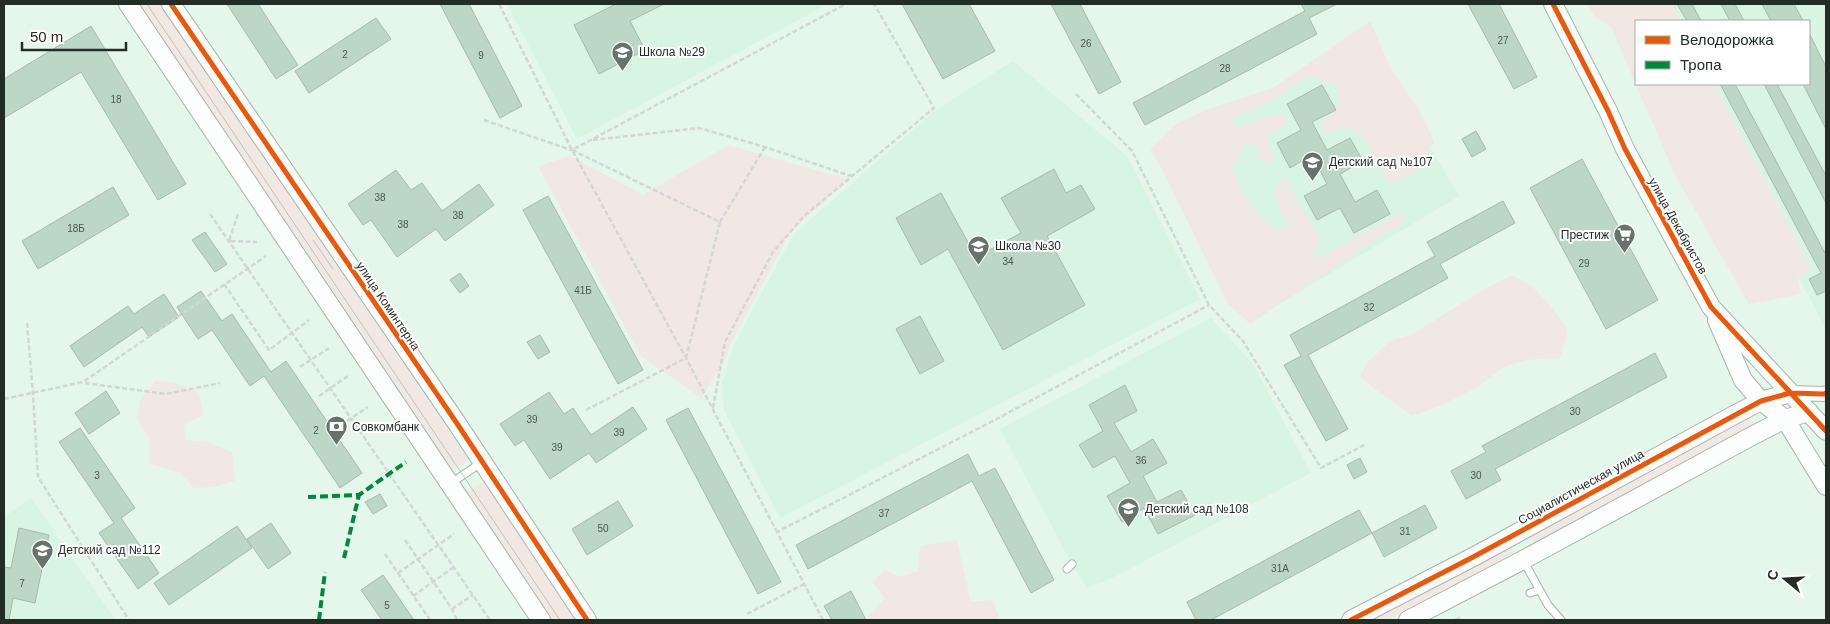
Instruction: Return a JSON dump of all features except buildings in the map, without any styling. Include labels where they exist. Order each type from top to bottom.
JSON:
[{"type":"street","points":[[128,4],[540,620]]},
{"type":"street","name":"улица Коминтерна","points":[[171,4],[528,529],[587,620]]},
{"type":"street","name":"улица Декабристов","points":[[1553,4],[1608,111],[1625,149],[1711,307],[1826,431]]},
{"type":"street","points":[[1711,307],[1743,380],[1761,401],[1786,419],[1826,486]]},
{"type":"street","name":"Социалистическая улица","points":[[1351,620],[1475,556],[1761,401],[1790,393],[1826,393]]},
{"type":"street","points":[[1408,620],[1786,419],[1809,412]]},
{"type":"lane","points":[[450,484],[482,462]]},
{"type":"lane","points":[[1523,560],[1548,605],[1561,620]]},
{"type":"lane","points":[[1530,593],[1539,590]]},
{"type":"path","points":[[499,4],[572,150],[686,358],[822,620]]},
{"type":"path","points":[[572,150],[846,4]]},
{"type":"path","points":[[712,409],[725,342],[772,252],[803,218],[934,108],[874,4]]},
{"type":"path","points":[[1076,94],[1132,151],[1209,305],[1243,341],[1321,468],[1366,444]]},
{"type":"path","points":[[484,120],[572,150],[720,222]]},
{"type":"path","points":[[591,140],[699,128],[765,147],[851,176]]},
{"type":"path","points":[[586,410],[686,358],[720,222],[765,147]]},
{"type":"path","points":[[210,214],[490,620]]},
{"type":"path","points":[[229,241],[238,214]]},
{"type":"path","points":[[229,241],[257,242]]},
{"type":"path","points":[[4,399],[83,382],[266,256]]},
{"type":"path","points":[[224,284],[269,350],[309,320]]},
{"type":"path","points":[[777,532],[991,422],[1209,305]]},
{"type":"path","points":[[27,324],[38,477],[128,620]]},
{"type":"path","points":[[300,368],[329,348]]},
{"type":"path","points":[[319,396],[348,376]]},
{"type":"path","points":[[83,382],[166,394],[220,383]]},
{"type":"path","points":[[341,425],[368,407]]},
{"type":"path","points":[[398,573],[454,534]]},
{"type":"path","points":[[405,540],[452,609],[457,620]]},
{"type":"path","points":[[385,554],[430,620]]},
{"type":"path","points":[[413,596],[454,567]]},
{"type":"path","points":[[747,614],[804,584]]},
{"type":"path","points":[[452,609],[473,596]]},
{"type":"path","points":[[817,620],[819,614]]},
{"type":"path","points":[[1455,620],[1458,618],[1460,620]]},
{"type":"shaded area","points":[[136,4],[162,4],[468,460],[451,471]]},
{"type":"shaded area","name":"Школа №29","points":[[507,4],[828,4],[577,139]]},
{"type":"shaded area","points":[[1587,4],[1672,4],[1680,20],[1635,20],[1635,82],[1611,27],[1595,17]]},
{"type":"shaded area","points":[[1672,4],[1826,4],[1826,329],[1798,276],[1812,269],[1715,85],[1810,85],[1810,20],[1680,20]]},
{"type":"shaded area","points":[[1370,21],[1392,71],[1419,109],[1434,142],[1417,173],[1388,183],[1366,141],[1351,128],[1325,132],[1322,122],[1340,103],[1336,85],[1308,76],[1266,104],[1233,117],[1234,129],[1265,117],[1283,114],[1287,124],[1267,136],[1273,163],[1258,160],[1258,146],[1244,143],[1232,170],[1245,195],[1257,212],[1277,231],[1291,226],[1276,202],[1277,190],[1285,176],[1320,238],[1315,258],[1325,255],[1399,214],[1408,218],[1250,324],[1228,304],[1161,167],[1150,149],[1176,124],[1211,108],[1273,88]]},
{"type":"shaded area","name":"Детский сад №107","points":[[1362,34],[1459,196],[1257,317],[1160,156]]},
{"type":"shaded area","name":"Школа №30","points":[[1013,61],[1128,157],[1200,299],[780,518],[724,410],[722,383],[734,345],[793,235],[936,110]]},
{"type":"shaded area","points":[[1636,85],[1715,85],[1812,269],[1798,276],[1801,294],[1749,304],[1675,175]]},
{"type":"shaded area","points":[[728,145],[847,179],[790,233],[730,345],[726,359],[701,398],[640,355],[538,166],[570,156],[643,195]]},
{"type":"shaded area","points":[[1512,275],[1533,287],[1568,330],[1560,358],[1527,360],[1504,367],[1476,388],[1440,406],[1412,416],[1360,377],[1367,363],[1390,341],[1413,334],[1486,288]]},
{"type":"shaded area","points":[[1211,318],[1252,363],[1311,473],[1116,576],[1087,588],[1072,564],[1000,429]]},
{"type":"shaded area","points":[[156,380],[176,383],[199,393],[203,416],[184,424],[186,440],[206,442],[232,452],[235,481],[213,487],[194,488],[179,472],[149,464],[150,439],[137,420],[140,401]]},
{"type":"shaded area","points":[[1750,418],[1756,425],[1534,543],[1530,536]]},
{"type":"shaded area","points":[[484,481],[578,620],[551,620],[466,493]]},
{"type":"shaded area","name":"Детский сад №112","points":[[31,498],[115,620],[4,620],[4,517]]},
{"type":"shaded area","points":[[957,540],[971,602],[993,600],[1000,620],[870,620],[868,617],[885,598],[872,582],[885,570],[900,577],[918,571],[920,546]]},
{"type":"shaded area","points":[[1511,546],[1514,553],[1387,620],[1371,620]]},
{"type":"tram line","points":[[147,4],[560,620]]},
{"type":"tram line","points":[[313,240],[333,269]]},
{"type":"marked path","points":[[308,497],[359,495],[406,462]]},
{"type":"marked path","points":[[344,558],[359,495]]},
{"type":"marked path","points":[[319,620],[325,572]]},
{"type":"cycle path","points":[[171,4],[456,422],[587,620]]},
{"type":"cycle path","points":[[1553,4],[1608,111],[1625,149],[1711,307],[1826,431]]},
{"type":"cycle path","points":[[1351,620],[1475,556],[1761,401],[1790,393],[1826,393]]},
{"type":"place","name":"Школа №29","points":[[623,71]]},
{"type":"place","name":"Детский сад №107","points":[[1313,181]]},
{"type":"place","name":"Престиж","points":[[1625,254]]},
{"type":"place","name":"Школа №30","points":[[979,265]]},
{"type":"place","name":"Совкомбанк","points":[[336,446]]},
{"type":"place","name":"Детский сад №108","points":[[1129,528]]},
{"type":"place","name":"Детский сад №112","points":[[42,569]]}]
